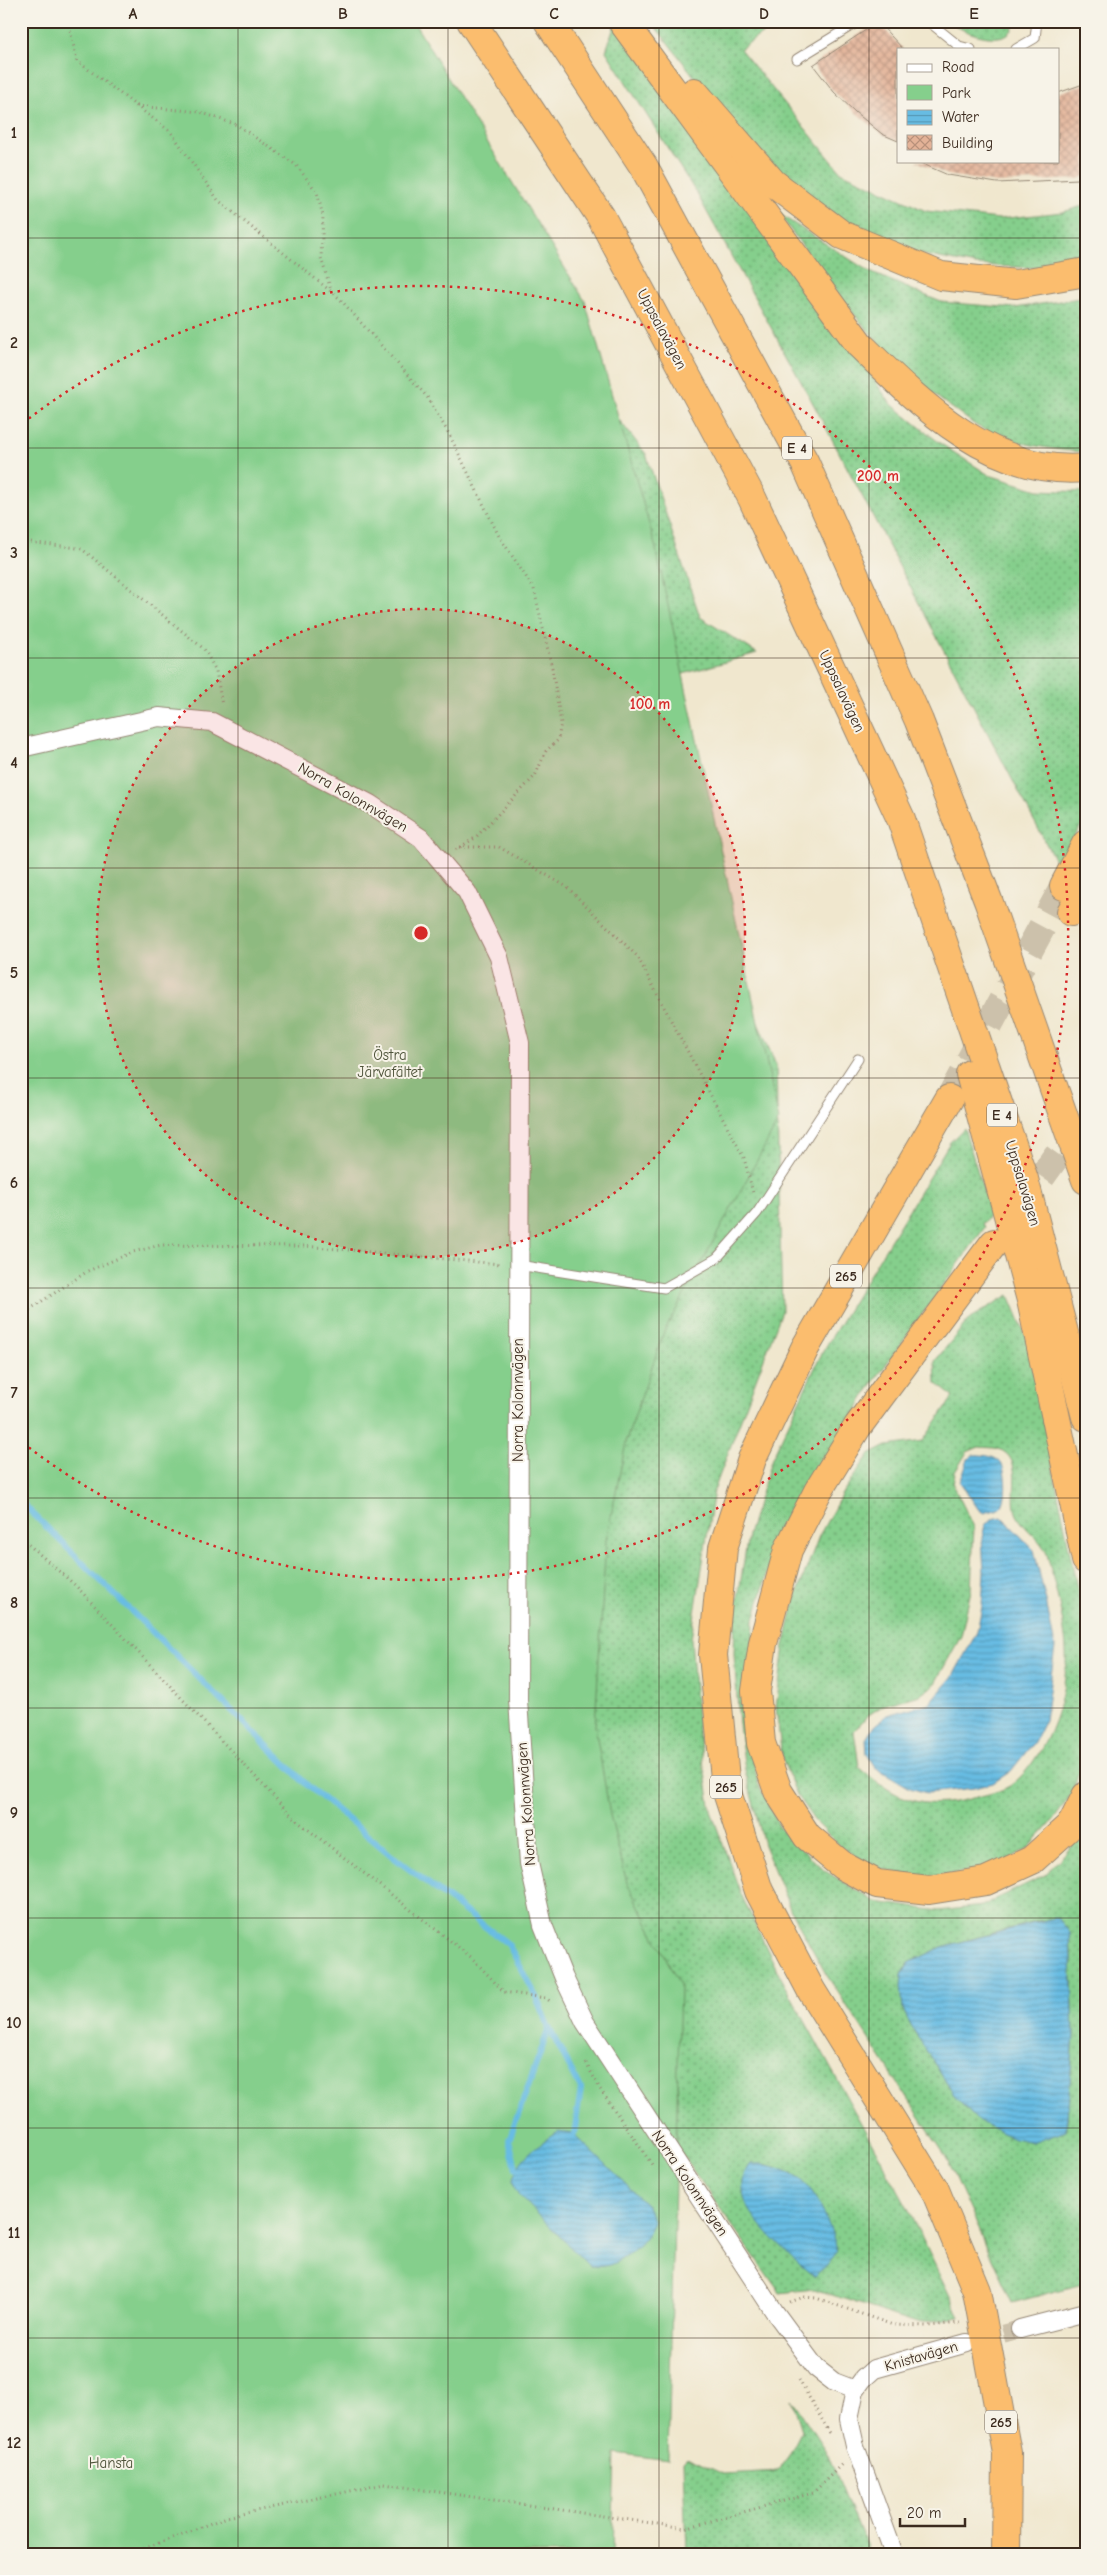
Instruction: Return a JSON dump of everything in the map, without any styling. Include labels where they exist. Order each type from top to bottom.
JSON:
[{"type":"highway","name":"Uppsalavägen","points":[[471,21],[606,225],[752,498],[901,819],[1024,1180],[1086,1417]]},
{"type":"highway","name":"E 4","points":[[548,21],[644,167],[805,464],[919,721],[989,903],[1086,1180]]},
{"type":"highway","points":[[622,21],[860,345],[906,391],[958,432],[998,452],[1040,466],[1086,468]]},
{"type":"highway","points":[[632,21],[773,183],[842,235],[941,276],[1016,284],[1086,272]]},
{"type":"highway","points":[[901,819],[1031,1300],[1086,1560]]},
{"type":"highway","points":[[1071,912],[1075,886],[1086,844]]},
{"type":"highway","name":"265","points":[[950,1099],[805,1348],[752,1458],[723,1548],[713,1655],[726,1789],[759,1891],[811,1990],[935,2190],[976,2291],[1007,2454],[1006,2554]]},
{"type":"highway","points":[[994,1243],[858,1426],[818,1491],[788,1550],[763,1643],[756,1690],[760,1743],[778,1791],[807,1836],[843,1866],[877,1884],[930,1890],[986,1881],[1032,1860],[1072,1824],[1086,1796]]},
{"type":"street","name":"Norra Kolonnvägen","points":[[21,748],[159,717],[212,722],[370,804],[421,838],[467,892],[499,957],[520,1043],[518,1700],[529,1863],[543,1925],[564,1978],[585,2022],[774,2311],[816,2368],[834,2382],[855,2390]]},
{"type":"street","points":[[1020,2329],[1086,2312]]},
{"type":"street","name":"Knistavägen","points":[[894,2554],[855,2446],[849,2419],[855,2390],[874,2369],[967,2343]]},
{"type":"lane","points":[[797,59],[859,21]]},
{"type":"lane","points":[[928,21],[959,46],[966,48]]},
{"type":"lane","points":[[1018,48],[1035,38],[1037,21]]},
{"type":"lane","points":[[518,1265],[664,1288],[717,1258],[757,1212],[858,1059]]},
{"type":"path","points":[[68,21],[77,62],[171,132],[218,200],[331,291],[428,398],[449,434],[499,536],[534,589],[550,659],[561,723],[558,740],[546,751],[535,776],[475,838],[459,847],[441,861]]},
{"type":"path","points":[[136,106],[200,112],[237,125],[296,165],[317,192],[323,216],[321,258],[331,291]]},
{"type":"path","points":[[21,540],[40,545],[64,545],[82,549],[204,650],[216,671],[222,696],[222,726]]},
{"type":"path","points":[[459,847],[500,847],[566,887],[636,956],[744,1158],[757,1212]]},
{"type":"path","points":[[21,1315],[88,1272],[132,1252],[161,1244],[305,1246],[518,1265]]},
{"type":"path","points":[[21,1538],[76,1586],[296,1820],[471,1957],[504,1992],[525,1997],[546,1998]]},
{"type":"path","points":[[774,2311],[804,2297],[838,2304],[893,2325],[928,2326],[963,2322]]},
{"type":"path","points":[[796,2376],[834,2440]]},
{"type":"path","points":[[841,2455],[848,2470]]},
{"type":"path","points":[[130,2554],[228,2517],[384,2484],[685,2528],[812,2493],[844,2462]]},
{"type":"green space","name":"Östra Järvafältet","points":[[21,21],[413,21],[585,301],[655,545],[779,1120],[664,1332],[627,1438],[606,1540],[595,1726],[610,1815],[627,1883],[680,1985],[668,2460],[615,2453],[612,2554],[21,2554]]},
{"type":"green space","points":[[651,21],[780,21],[740,49],[841,172],[926,211],[999,219],[1063,212],[1086,205],[1086,258],[1038,268],[976,265],[920,254],[861,232],[795,188],[742,138]]},
{"type":"green space","points":[[950,21],[1014,21],[1012,30],[1006,35],[986,37],[965,31]]},
{"type":"green space","points":[[615,24],[764,218],[890,403],[941,444],[989,475],[1038,490],[1086,492],[1086,817],[1058,866],[815,407],[697,194],[606,51]]},
{"type":"green space","points":[[321,44],[646,454],[700,617],[757,653],[630,689],[686,855],[776,1065],[782,1311],[714,1490],[691,1639],[698,1729],[711,1811],[740,1892],[777,1970],[907,2207],[960,2317],[917,2323],[814,2289],[780,2293],[639,2094],[21,503]]},
{"type":"green space","points":[[779,214],[870,272],[941,302],[1015,308],[1086,297],[1086,452],[1060,450],[1007,439],[976,425],[928,390],[881,345],[859,320]]},
{"type":"green space","points":[[964,1128],[991,1214],[982,1224],[985,1227],[872,1384],[775,1547],[754,1619],[748,1731],[758,1783],[780,1828],[825,1871],[876,1902],[939,1911],[982,1906],[1045,1875],[1086,1831],[1086,2283],[1012,2303],[947,2158],[826,1974],[791,1911],[764,1845],[745,1770],[739,1724],[734,1654],[735,1617],[748,1535],[772,1458],[822,1353],[950,1142]],"holes":[[[1042,1920],[1070,1933],[1074,2035],[1066,2130],[979,2122],[956,2098],[903,2010],[902,1975],[909,1963],[942,1947]]]},
{"type":"green space","points":[[1009,1295],[1027,1338],[1086,1633],[1086,1749],[1072,1794],[1049,1826],[1027,1850],[991,1869],[924,1877],[902,1874],[872,1866],[841,1847],[814,1820],[797,1796],[782,1758],[776,1708],[784,1646],[795,1599],[819,1536],[843,1492],[869,1455],[887,1446],[923,1441],[953,1397],[936,1383],[935,1361],[970,1318]],"holes":[[[979,1447],[998,1449],[1012,1461],[1017,1515],[1047,1554],[1064,1628],[1066,1651],[1064,1686],[1060,1704],[1047,1739],[1027,1770],[1015,1782],[999,1791],[969,1799],[936,1804],[922,1803],[909,1800],[897,1794],[859,1767],[854,1731],[867,1716],[884,1705],[920,1695],[934,1685],[961,1636],[971,1590],[974,1527],[953,1485],[955,1472],[967,1452]]]},
{"type":"green space","points":[[792,2399],[829,2456],[869,2554],[686,2554],[683,2461],[687,2457],[723,2474],[778,2471],[787,2459],[802,2430]]},
{"type":"water","points":[[973,1455],[991,1457],[1000,1462],[1002,1466],[1005,1478],[1005,1493],[1003,1505],[998,1509],[984,1513],[979,1510],[960,1482],[968,1459]]},
{"type":"water","points":[[1002,1517],[1034,1550],[1047,1606],[1055,1647],[1045,1720],[1034,1742],[1011,1771],[993,1783],[974,1788],[927,1793],[910,1788],[875,1767],[867,1754],[866,1739],[874,1726],[887,1715],[930,1703],[953,1676],[977,1632],[982,1606],[984,1572],[982,1538],[985,1525],[992,1519]]},
{"type":"water","points":[[1053,1918],[1059,1919],[1070,1933],[1074,2035],[1066,2130],[1032,2142],[1014,2138],[979,2122],[956,2098],[903,2010],[902,1975],[909,1963],[942,1947]]},
{"type":"water","points":[[558,2132],[574,2134],[646,2204],[654,2222],[641,2243],[613,2264],[589,2266],[519,2195],[515,2188],[513,2180],[515,2173],[524,2159],[537,2146]]},
{"type":"water","points":[[750,2164],[764,2164],[785,2170],[796,2176],[811,2191],[823,2210],[838,2251],[825,2267],[814,2276],[777,2243],[758,2222],[747,2205],[743,2189],[747,2168]]},
{"type":"building","points":[[878,22],[902,48],[897,48],[897,141],[882,134],[855,112],[834,92],[813,65]]},
{"type":"building","points":[[1086,83],[1086,176],[1078,179],[997,183],[948,175],[918,162],[1060,162],[1060,92]]},
{"type":"waterway","points":[[21,1502],[307,1785],[392,1856],[508,1944],[534,1992],[549,2028],[581,2089],[574,2134]]},
{"type":"waterway","points":[[516,2168],[509,2140],[549,2028]]},
{"type":"tunnel","points":[[949,1099],[1064,886]]},
{"type":"tunnel","points":[[1017,1211],[1086,1115]]},
{"type":"tunnel","points":[[977,2341],[1020,2329]]},
{"type":"park label","name":"Hansta","points":[[111,2463]]}]
